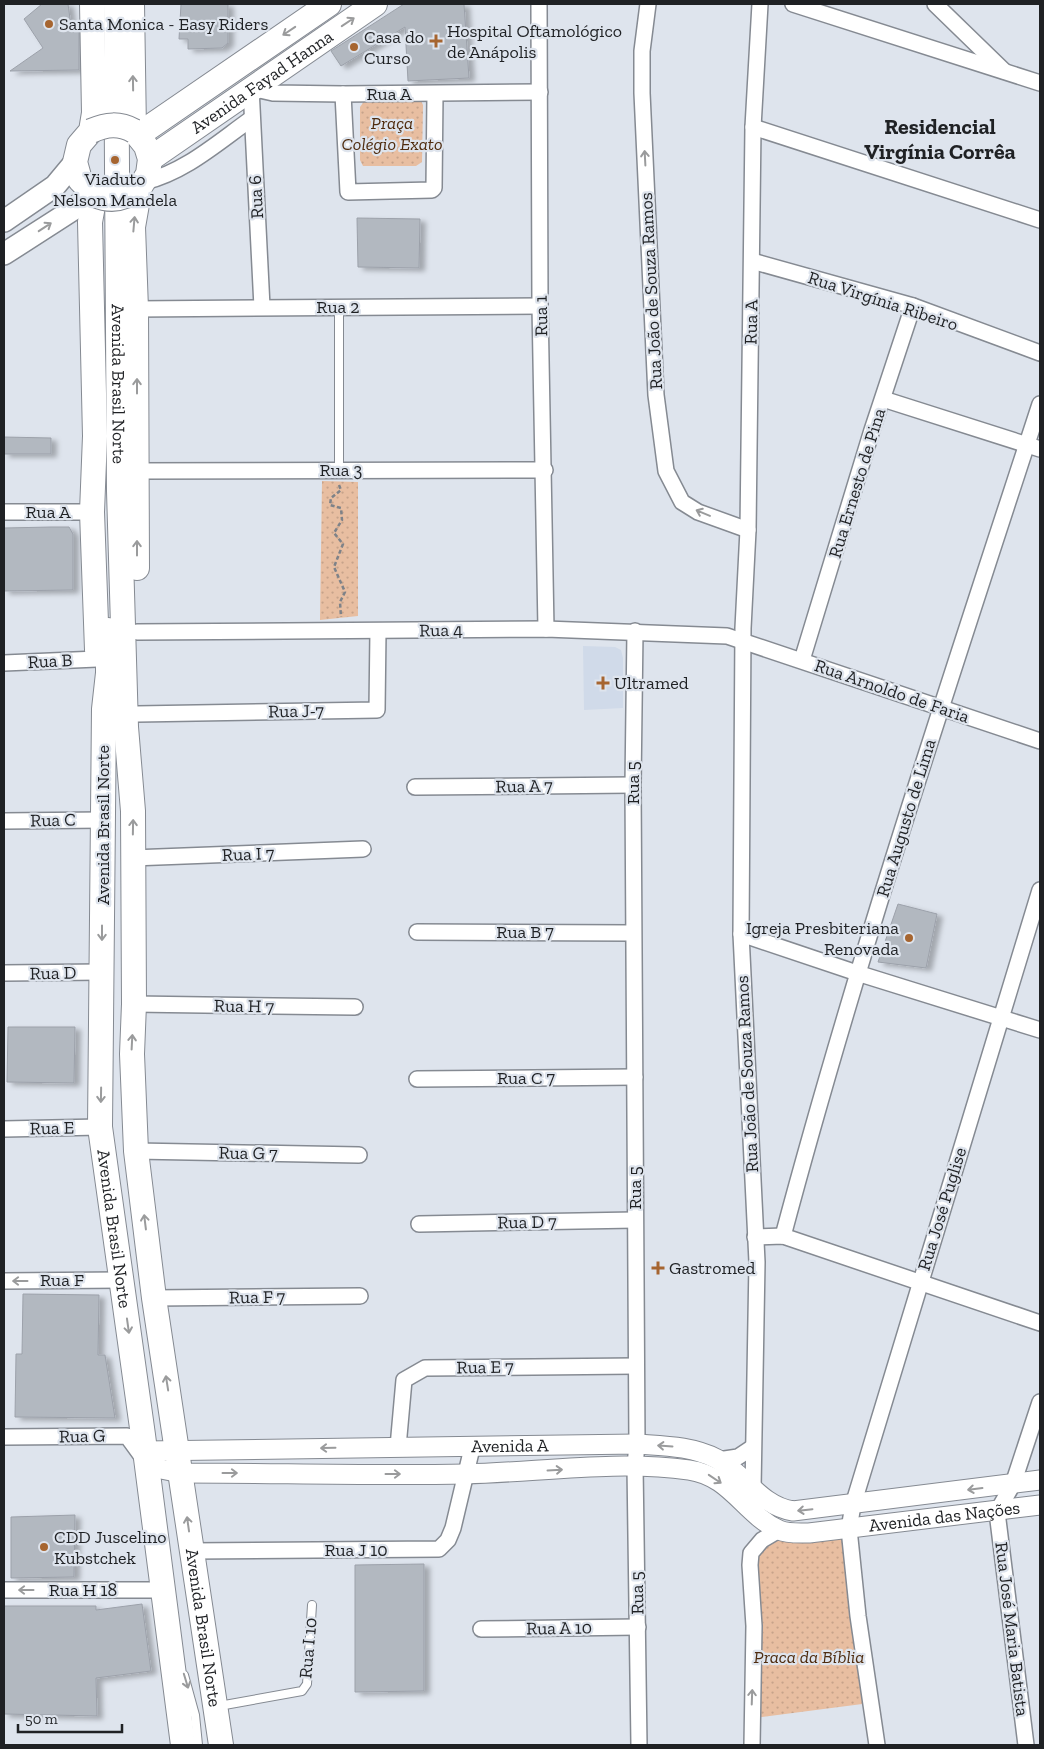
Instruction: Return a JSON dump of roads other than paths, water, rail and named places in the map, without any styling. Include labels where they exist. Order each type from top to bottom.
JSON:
[{"type":"main road","points":[[91,131],[94,113],[92,4]]},
{"type":"main road","name":"Avenida Brasil Norte","points":[[104,4],[106,70],[104,184],[109,509],[108,673],[104,709],[100,1127],[146,1456],[183,1745]]},
{"type":"main road","name":"Avenida Brasil Norte","points":[[116,4],[118,472],[126,727],[133,811],[134,1004],[132,1054],[136,1151],[154,1298],[221,1745]]},
{"type":"main road","points":[[132,4],[136,133]]},
{"type":"main road","name":"Avenida Fayad Hanna","points":[[136,133],[329,4]]},
{"type":"main road","name":"Avenida Fayad Hanna","points":[[150,159],[375,4]]},
{"type":"main road","points":[[4,221],[55,186],[75,162],[79,145],[91,131],[101,126],[115,125],[136,133],[146,146],[150,159],[148,174],[142,185],[119,198],[105,198],[93,194],[80,180],[75,162]]},
{"type":"main road","name":"Avenida Brasil Norte","points":[[130,765],[137,714],[136,309],[133,227],[142,185]]},
{"type":"main road","points":[[4,254],[74,209],[93,194]]},
{"type":"main road","name":"Avenida Brasil Norte","points":[[93,194],[90,222],[95,436],[92,512],[97,659],[104,709]]},
{"type":"street","name":"Rua 1","points":[[539,4],[540,306],[545,470],[546,629]]},
{"type":"street","name":"Rua João de Souza Ramos","points":[[648,4],[642,51],[642,93],[656,395],[666,471],[682,502],[698,512],[748,530]]},
{"type":"street","name":"Rua A","points":[[744,641],[748,530],[753,127],[760,4]]},
{"type":"street","points":[[793,4],[1040,84]]},
{"type":"street","points":[[935,4],[1006,74]]},
{"type":"street","name":"Rua A","points":[[251,88],[273,93],[343,94],[540,92]]},
{"type":"street","name":"Rua 6","points":[[251,88],[251,119],[262,307]]},
{"type":"street","name":"Rua A","points":[[343,94],[348,192],[432,190],[434,188],[435,94]]},
{"type":"street","points":[[142,185],[181,168],[251,119]]},
{"type":"street","points":[[753,127],[1040,220]]},
{"type":"street","name":"Rua Virgínia Ribeiro","points":[[752,261],[913,306],[1040,353]]},
{"type":"street","name":"Rua 2","points":[[136,309],[540,306]]},
{"type":"street","name":"Rua Ernesto de Pina","points":[[802,660],[913,306]]},
{"type":"street","points":[[883,399],[1034,447]]},
{"type":"street","name":"Rua Augusto de Lima","points":[[782,1236],[857,973],[940,709],[1034,447],[1040,404]]},
{"type":"street","name":"Rua 3","points":[[137,471],[338,474],[545,470]]},
{"type":"street","name":"Rua A","points":[[4,512],[92,512]]},
{"type":"street","name":"Rua 4","points":[[137,632],[546,629],[727,636],[744,641]]},
{"type":"street","name":"Rua J-7","points":[[137,714],[377,710],[378,631]]},
{"type":"street","name":"Rua 5","points":[[635,632],[632,785],[637,1444],[635,1466],[639,1745]]},
{"type":"street","name":"Rua João de Souza Ramos","points":[[744,641],[741,934],[756,1262],[753,1490]]},
{"type":"street","name":"Rua Arnoldo de Faria","points":[[744,641],[940,709],[1040,741]]},
{"type":"street","name":"Rua B","points":[[4,663],[97,659]]},
{"type":"street","name":"Rua A 7","points":[[415,787],[632,785]]},
{"type":"street","name":"Rua C","points":[[4,821],[103,820]]},
{"type":"street","name":"Rua I 7","points":[[132,858],[363,849]]},
{"type":"street","name":"Rua José Puglise","points":[[877,1745],[858,1616],[849,1529],[853,1505],[919,1282],[1040,890]]},
{"type":"street","name":"Rua B 7","points":[[417,932],[633,933]]},
{"type":"street","points":[[741,934],[857,973],[1040,1030]]},
{"type":"street","name":"Rua D","points":[[4,974],[102,972]]},
{"type":"street","name":"Rua H 7","points":[[134,1004],[354,1007]]},
{"type":"street","name":"Rua C 7","points":[[417,1079],[634,1077]]},
{"type":"street","name":"Rua E","points":[[4,1129],[100,1127]]},
{"type":"street","name":"Rua G 7","points":[[136,1151],[359,1155]]},
{"type":"street","name":"Rua D 7","points":[[418,1224],[635,1220]]},
{"type":"street","points":[[754,1237],[782,1236],[1040,1323]]},
{"type":"street","name":"Rua F","points":[[4,1281],[121,1280]]},
{"type":"street","name":"Rua F 7","points":[[154,1298],[360,1296]]},
{"type":"street","name":"Rua E 7","points":[[398,1447],[404,1380],[425,1368],[636,1366]]},
{"type":"street","points":[[997,1512],[1013,1484],[1040,1402]]},
{"type":"street","name":"Rua G","points":[[4,1437],[127,1436],[146,1456]]},
{"type":"street","name":"Avenida A","points":[[146,1456],[156,1468],[180,1462],[398,1447],[472,1448],[637,1444],[681,1447],[718,1460],[753,1490],[780,1509],[793,1511],[853,1505]]},
{"type":"street","points":[[466,1474],[472,1448]]},
{"type":"street","points":[[718,1460],[738,1456],[753,1448]]},
{"type":"street","name":"Avenida A","points":[[180,1462],[466,1474],[635,1466],[708,1474],[732,1490],[779,1530]]},
{"type":"street","name":"Rua J 10","points":[[192,1552],[439,1549],[448,1540],[453,1528],[466,1474]]},
{"type":"street","name":"Avenida das Nações","points":[[853,1505],[1040,1480]]},
{"type":"street","name":"Avenida das Nações","points":[[849,1529],[997,1512],[1040,1505]]},
{"type":"street","name":"Rua José Maria Batista","points":[[997,1512],[1026,1745]]},
{"type":"street","points":[[752,1745],[754,1626],[750,1565],[751,1552],[762,1540],[779,1530],[809,1533],[849,1529]]},
{"type":"street","name":"Rua H 18","points":[[4,1590],[162,1590]]},
{"type":"street","name":"Rua A 10","points":[[481,1629],[638,1627]]},
{"type":"lane","points":[[338,474],[339,307]]},
{"type":"lane","name":"Rua I 10","points":[[215,1707],[302,1691],[307,1684],[312,1605]]},
{"type":"lane","points":[[200,1664],[202,1622]]},
{"type":"lane","points":[[168,1636],[191,1698],[198,1745]]},
{"type":"place","name":"Santa Monica - Easy Riders","points":[[49,24]]},
{"type":"place","name":"Hospital Oftamológico de Anápolis","points":[[436,41]]},
{"type":"place","name":"Casa do Curso","points":[[354,47]]},
{"type":"place","name":"Viaduto Nelson Mandela","points":[[115,160]]},
{"type":"place","name":"Ultramed","points":[[603,683]]},
{"type":"place","name":"Igreja Presbiteriana Renovada","points":[[909,938]]},
{"type":"place","name":"Gastromed","points":[[658,1268]]},
{"type":"place","name":"CDD Juscelino Kubstchek","points":[[44,1547]]},
{"type":"district","name":"Residencial Virgínia Corrêa","points":[[940,138]]},
{"type":"park label","name":"Praça Colégio Exato","points":[[392,133]]},
{"type":"park label","name":"Praca da Bíblia","points":[[809,1657]]}]
